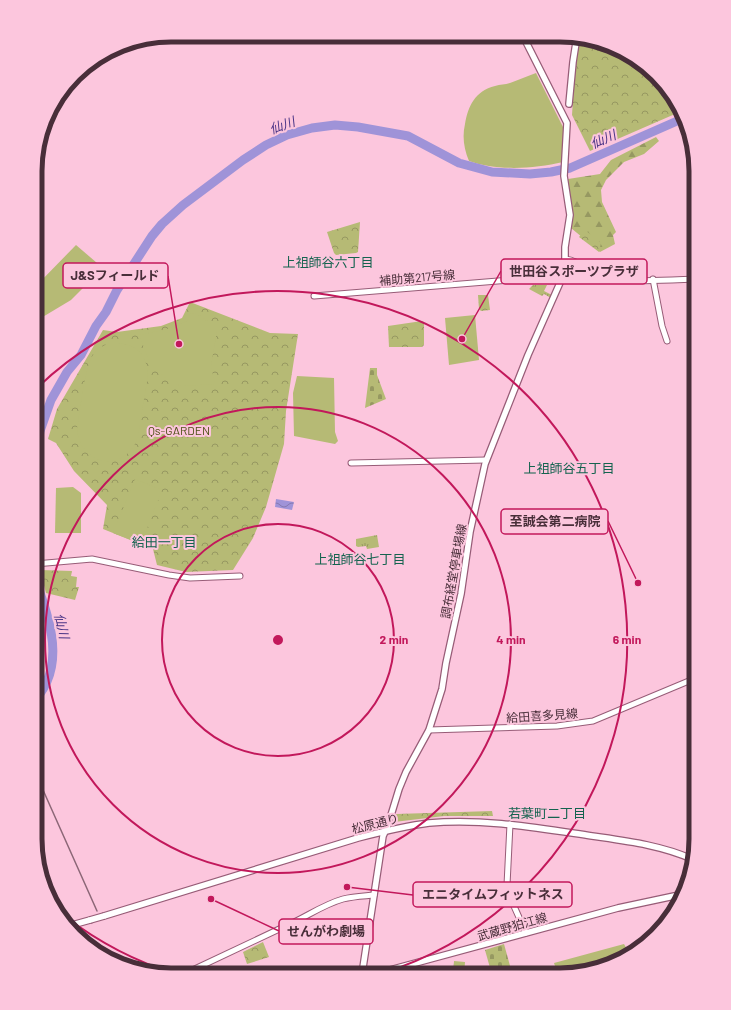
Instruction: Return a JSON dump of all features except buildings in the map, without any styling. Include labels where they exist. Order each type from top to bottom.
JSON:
[{"type":"main road","name":"調布経堂停車場線","points":[[363,968],[383,836],[406,772],[429,730],[444,680],[446,663],[461,594],[470,532],[486,460],[528,355],[562,281],[565,267],[566,237],[570,215],[564,174],[568,127],[566,118],[526,42]]},
{"type":"main road","points":[[569,104],[576,43]]},
{"type":"main road","name":"松原通り","points":[[74,924],[338,844],[403,827],[451,822],[510,824],[646,844],[688,857]]},
{"type":"main road","name":"武蔵野狛江線","points":[[397,968],[618,908],[676,896]]},
{"type":"street","points":[[565,259],[571,259],[605,277],[630,280],[689,278]]},
{"type":"street","points":[[653,279],[662,326],[667,341]]},
{"type":"street","name":"補助第217号線","points":[[314,296],[521,280]]},
{"type":"street","points":[[351,463],[486,460]]},
{"type":"street","points":[[42,563],[92,559],[190,578],[240,576]]},
{"type":"street","name":"給田喜多見線","points":[[429,730],[557,726],[593,721],[689,681]]},
{"type":"street","points":[[510,824],[507,885],[509,895],[526,933]]},
{"type":"street","points":[[197,968],[330,904],[356,896],[374,895]]},
{"type":"green space","points":[[578,43],[593,46],[609,52],[624,59],[645,74],[657,86],[676,114],[590,151],[572,115]]},
{"type":"green space","points":[[631,64],[646,75],[634,78]]},
{"type":"green space","points":[[536,73],[564,129],[563,162],[540,166],[503,168],[469,161],[465,147],[464,134],[468,111],[474,100],[488,88],[508,84]]},
{"type":"green space","points":[[656,137],[659,141],[644,154],[624,162],[606,180],[601,190],[602,202],[616,232],[613,235],[615,244],[600,252],[571,228],[572,214],[568,179],[600,174],[611,160]]},
{"type":"green space","points":[[360,222],[358,252],[336,255],[327,232]]},
{"type":"green space","points":[[585,230],[601,243],[599,252],[579,237]]},
{"type":"green space","points":[[76,245],[97,263],[98,271],[71,300],[42,317],[42,280]]},
{"type":"green space","points":[[533,285],[547,285],[544,291],[552,295],[551,298],[544,294],[542,296],[529,289]]},
{"type":"green space","points":[[478,295],[488,295],[490,310],[481,311],[479,309]]},
{"type":"green space","name":"Qs-GARDEN","points":[[190,302],[270,333],[298,334],[286,411],[284,444],[266,507],[253,538],[233,570],[186,572],[157,565],[153,549],[103,529],[107,505],[74,471],[56,443],[48,439],[57,409],[103,330],[117,332],[161,326],[182,318]]},
{"type":"green space","points":[[196,313],[210,323],[217,331],[211,366],[215,384],[183,386],[174,384],[157,371],[150,363],[139,335],[167,329],[187,321],[190,314]]},
{"type":"green space","points":[[475,315],[479,360],[449,365],[445,318]]},
{"type":"green space","points":[[422,321],[424,322],[424,345],[422,347],[389,347],[388,326]]},
{"type":"green space","points":[[111,343],[125,344],[136,349],[144,358],[148,372],[139,431],[135,444],[119,459],[110,461],[100,460],[92,456],[85,449],[80,440],[77,429],[81,400],[91,358],[98,349]]},
{"type":"green space","points":[[370,368],[377,368],[377,375],[386,399],[365,408]]},
{"type":"green space","points":[[297,376],[334,378],[335,432],[338,441],[335,444],[294,436],[293,393]]},
{"type":"green space","points":[[135,479],[162,490],[141,544],[113,533]]},
{"type":"green space","points":[[73,487],[81,493],[81,533],[55,533],[56,488]]},
{"type":"green space","points":[[377,535],[379,547],[367,549],[366,546],[356,546],[356,539]]},
{"type":"green space","points":[[42,570],[72,571],[71,576],[77,577],[76,587],[79,587],[75,600],[46,593],[42,578]]},
{"type":"green space","points":[[492,811],[493,816],[444,816],[393,821],[396,814]]},
{"type":"green space","points":[[263,942],[269,957],[247,964],[243,952]]},
{"type":"green space","points":[[504,944],[511,968],[490,968],[485,950]]},
{"type":"green space","points":[[624,944],[627,949],[617,955],[585,966],[556,968],[554,963]]},
{"type":"green space","points":[[454,961],[465,962],[465,968],[454,968]]},
{"type":"water","points":[[276,499],[294,502],[292,510],[275,507]]},
{"type":"waterway","name":"仙川","points":[[42,425],[51,400],[67,372],[81,355],[117,290],[152,236],[162,224],[183,205],[243,160],[266,145],[287,135],[312,128],[335,125],[358,127],[408,136],[459,163],[492,172],[530,174],[570,168],[678,120]]},
{"type":"waterway","name":"仙川","points":[[42,600],[50,625],[53,656],[50,671],[42,690]]},
{"type":"railway","points":[[42,788],[97,911]]},
{"type":"place","name":"世田谷スポーツプラザ","points":[[462,339]]},
{"type":"place","name":"J&Sフィールド","points":[[179,344]]},
{"type":"place","name":"至誠会第二病院","points":[[638,583]]},
{"type":"place","name":"エニタイムフィットネス","points":[[347,887]]},
{"type":"place","name":"せんがわ劇場","points":[[211,899]]},
{"type":"district","name":"上祖師谷六丁目","points":[[328,262]]},
{"type":"district","name":"上祖師谷五丁目","points":[[569,468]]},
{"type":"district","name":"給田一丁目","points":[[164,542]]},
{"type":"district","name":"上祖師谷七丁目","points":[[360,559]]},
{"type":"district","name":"若葉町二丁目","points":[[547,813]]}]
